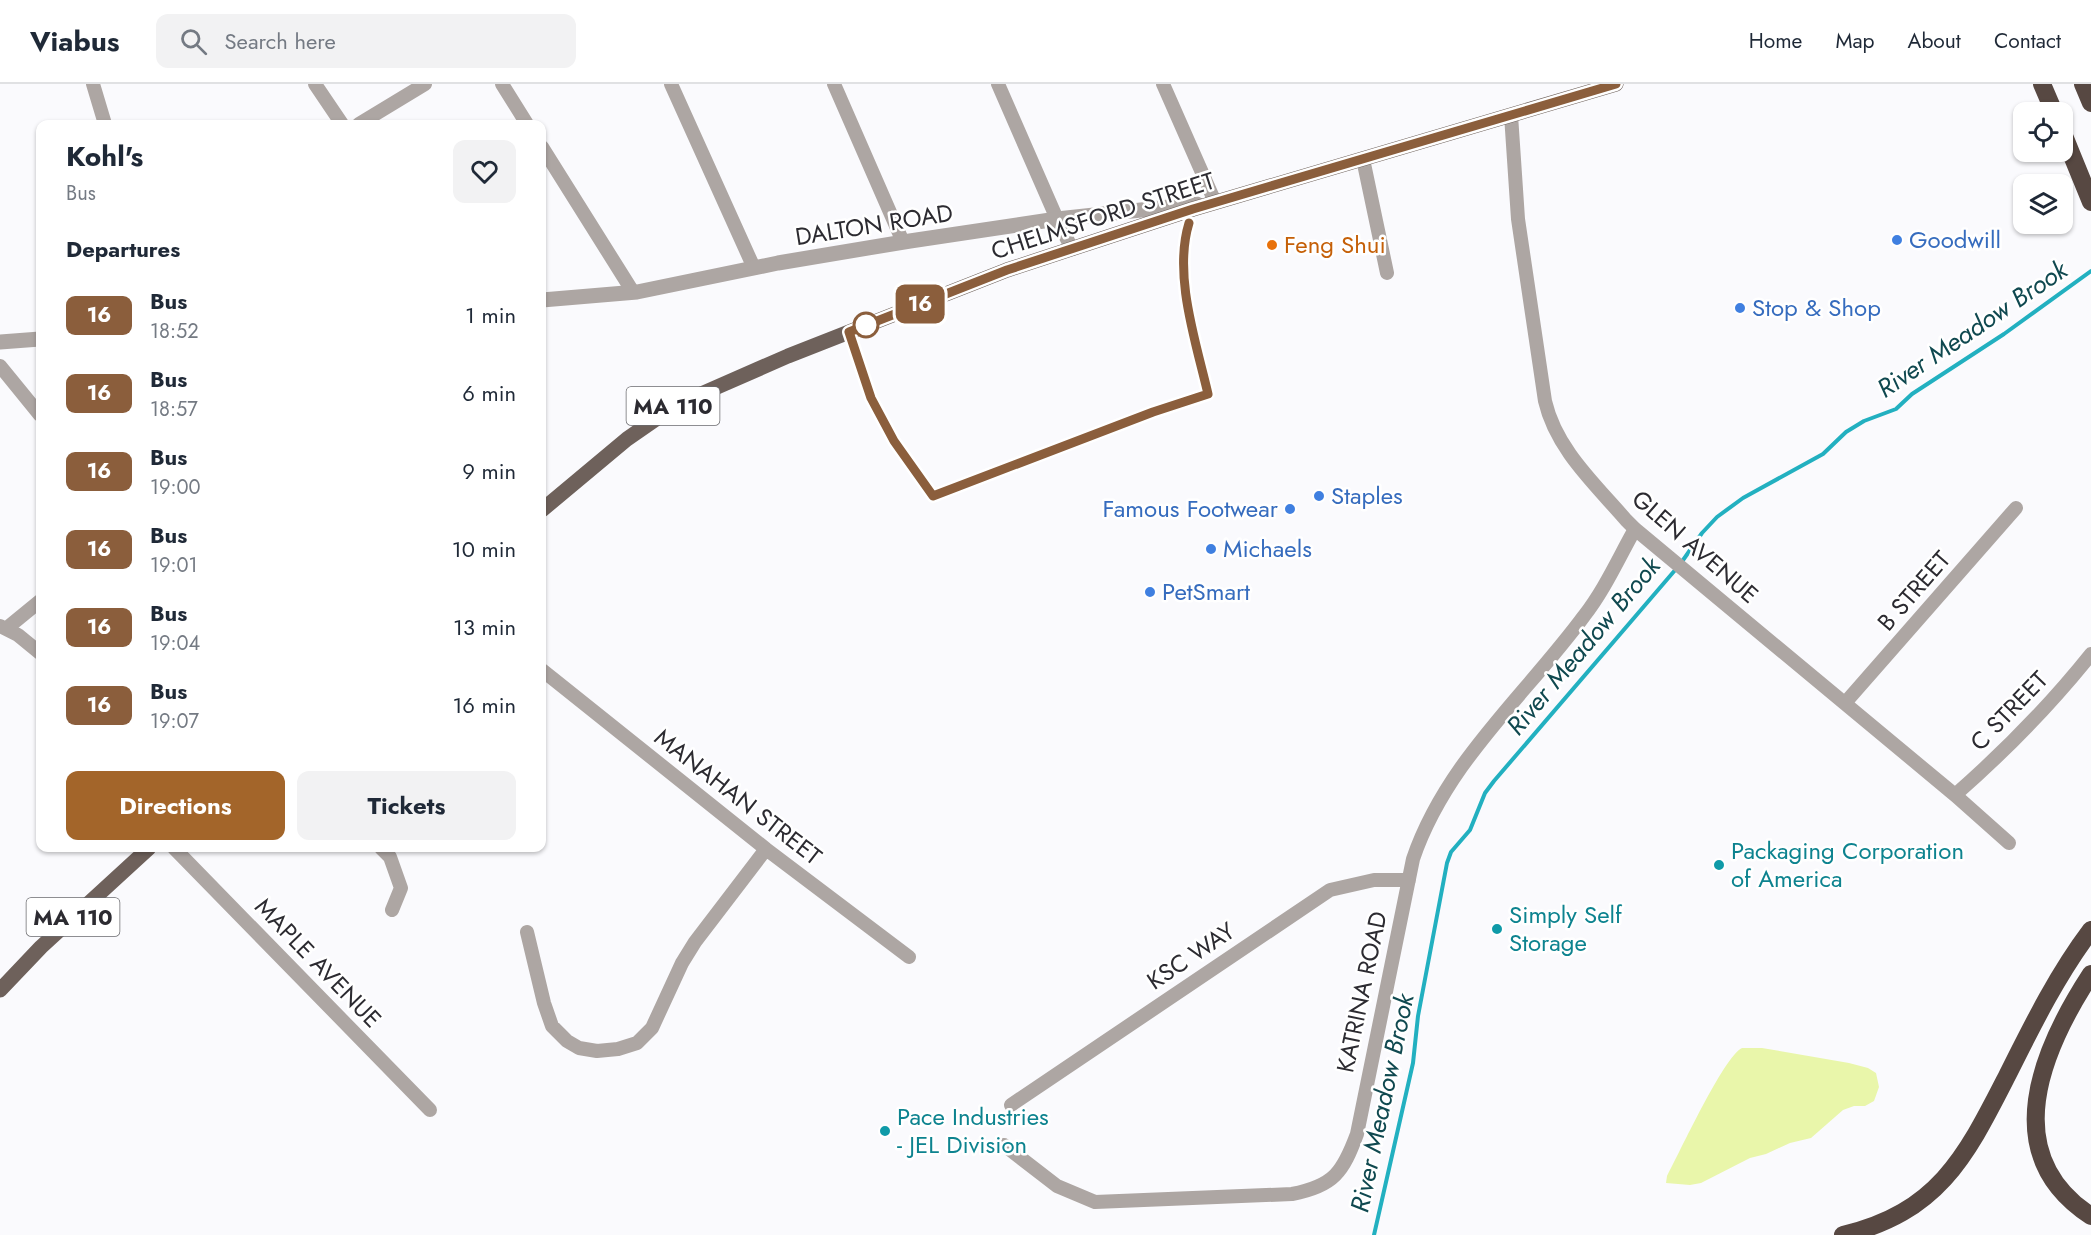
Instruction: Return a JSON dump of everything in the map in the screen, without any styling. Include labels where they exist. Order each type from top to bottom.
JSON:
[{"type":"highway","points":[[2042,84],[2050,102]]},
{"type":"highway","points":[[2083,84],[2091,103]]},
{"type":"highway","points":[[2073,158],[2091,202]]},
{"type":"highway","points":[[1843,1235],[1876,1225],[1911,1207],[1936,1187],[1955,1167],[1979,1129],[2056,983],[2091,930]]},
{"type":"highway","points":[[2091,974],[2046,1059],[2037,1088],[2035,1117],[2039,1143],[2050,1173],[2072,1201],[2091,1216]]},
{"type":"main road","name":"CHELMSFORD STREET","points":[[546,507],[627,439],[675,405],[788,356],[1007,270],[1215,202],[1616,84]]},
{"type":"main road","name":"MA 110","points":[[0,990],[41,947],[145,852]]},
{"type":"street","points":[[93,84],[104,120]]},
{"type":"street","points":[[315,84],[339,120]]},
{"type":"street","points":[[366,120],[424,84]]},
{"type":"street","points":[[502,84],[524,120]]},
{"type":"street","points":[[671,84],[754,268]]},
{"type":"street","points":[[834,84],[903,242]]},
{"type":"street","points":[[998,84],[1072,249]]},
{"type":"street","points":[[1163,84],[1215,202]]},
{"type":"street","name":"GLEN AVENUE","points":[[1511,115],[1520,230],[1545,401],[1550,418],[1564,447],[1635,529],[1955,795],[2009,843]]},
{"type":"street","points":[[546,153],[633,292]]},
{"type":"street","points":[[1363,159],[1387,273]]},
{"type":"street","name":"DALTON ROAD","points":[[546,300],[633,292],[903,242],[1057,219],[1215,202]]},
{"type":"street","points":[[0,342],[36,339]]},
{"type":"street","points":[[0,366],[36,410]]},
{"type":"street","name":"B STREET","points":[[1845,703],[2016,508]]},
{"type":"street","name":"KATRINA ROAD","points":[[1004,1145],[1057,1186],[1095,1202],[1292,1194],[1309,1191],[1328,1182],[1342,1168],[1356,1134],[1409,880],[1422,833],[1440,799],[1466,760],[1584,618],[1603,589],[1635,529]]},
{"type":"street","points":[[36,604],[3,627],[36,650]]},
{"type":"street","name":"C STREET","points":[[1955,795],[1977,776],[2068,683],[2091,654]]},
{"type":"street","name":"MANAHAN STREET","points":[[546,673],[766,849],[909,957]]},
{"type":"street","points":[[527,932],[544,1003],[552,1026],[567,1041],[579,1048],[597,1051],[618,1049],[637,1042],[652,1028],[682,963],[695,942],[766,849]]},
{"type":"street","name":"MAPLE AVENUE","points":[[178,852],[430,1110]]},
{"type":"street","points":[[385,852],[390,857],[401,888],[392,910]]},
{"type":"street","name":"KSC WAY","points":[[1011,1106],[1330,890],[1374,880],[1409,880]]},
{"type":"green space","points":[[1742,1048],[1762,1048],[1868,1068],[1876,1073],[1879,1087],[1874,1101],[1865,1106],[1854,1106],[1843,1110],[1811,1138],[1750,1158],[1701,1183],[1690,1185],[1666,1183],[1667,1176],[1691,1128],[1724,1068]]},
{"type":"waterway","name":"River Meadow Brook","points":[[1681,563],[1702,533],[1717,517],[1743,498],[1823,454],[1846,432],[1864,421],[1896,409],[1912,394],[2004,334],[2091,271]]},
{"type":"waterway","name":"River Meadow Brook","points":[[1374,1235],[1413,1063],[1418,1016],[1451,852],[1470,830],[1485,793],[1494,781],[1676,569]]},
{"type":"bus line","name":"16","points":[[1189,223],[1182,252],[1189,312],[1208,394],[1153,412],[933,496],[894,441],[871,398],[849,332],[1007,270],[1193,209],[1616,84]]},
{"type":"place","name":"Goodwill","points":[[1897,240]]},
{"type":"place","name":"Feng Shui","points":[[1272,245]]},
{"type":"place","name":"Stop & Shop","points":[[1740,308]]},
{"type":"place","name":"Staples","points":[[1319,496]]},
{"type":"place","name":"Famous Footwear","points":[[1290,509]]},
{"type":"place","name":"Michaels","points":[[1211,549]]},
{"type":"place","name":"PetSmart","points":[[1150,592]]},
{"type":"place","name":"Packaging Corporation of America","points":[[1719,865]]},
{"type":"place","name":"Simply Self Storage","points":[[1497,929]]},
{"type":"place","name":"Pace Industries - JEL Division","points":[[885,1131]]}]
